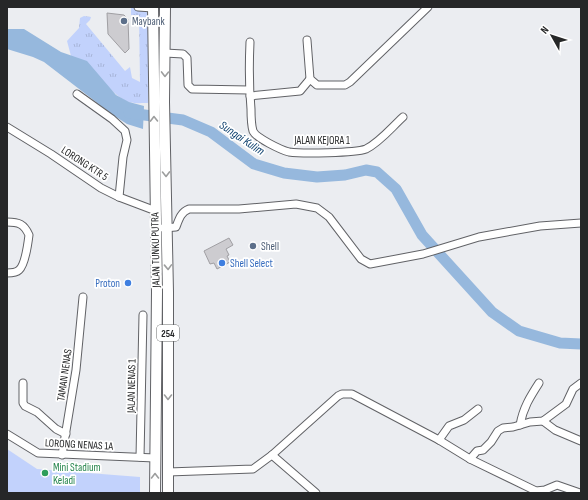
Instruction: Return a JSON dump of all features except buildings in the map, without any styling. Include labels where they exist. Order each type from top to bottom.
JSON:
[{"type":"main road","name":"JALAN TUNKU PUTRA","points":[[154,7],[153,102],[156,211],[161,228],[168,292],[168,493]]},
{"type":"main road","name":"JALAN TUNKU PUTRA","points":[[155,493],[161,228],[165,135],[165,7]]},
{"type":"main road","points":[[153,26],[158,19],[165,19]]},
{"type":"main road","points":[[168,439],[163,450],[155,458],[162,464],[168,476]]},
{"type":"street","points":[[138,7],[154,7]]},
{"type":"street","points":[[310,79],[317,85],[345,85],[350,82],[428,7]]},
{"type":"street","points":[[165,54],[185,55],[187,58],[188,85],[192,89],[250,93],[300,91],[310,79],[307,40]]},
{"type":"street","name":"JALAN KEJORA 1","points":[[250,42],[250,93],[254,133],[282,150],[291,152],[345,152],[364,150],[376,143],[403,117]]},
{"type":"street","points":[[77,94],[112,119],[125,131],[127,140],[123,157],[119,197]]},
{"type":"street","name":"LORONG KTR 5","points":[[7,127],[51,154],[101,188],[119,197],[156,211]]},
{"type":"street","points":[[161,228],[176,227],[179,218],[184,211],[189,208],[239,209],[296,204],[317,208],[329,217],[361,259],[370,264],[423,254],[479,237],[540,226],[581,223]]},
{"type":"street","points":[[7,222],[17,222],[22,224],[30,235],[22,266],[19,271],[7,273]]},
{"type":"street","name":"TAMAN NENAS","points":[[62,455],[77,366],[84,297]]},
{"type":"street","name":"JALAN NENAS 1","points":[[140,457],[144,315]]},
{"type":"street","points":[[23,383],[23,403],[25,406],[41,415],[56,429],[66,434]]},
{"type":"street","points":[[520,425],[522,413],[527,401],[540,383]]},
{"type":"street","points":[[470,459],[477,451],[483,450],[491,442],[498,431],[503,428],[530,422],[543,421],[566,404],[573,389],[581,383]]},
{"type":"street","points":[[168,476],[253,469],[272,455],[338,396],[342,394],[352,394],[439,440],[470,459],[536,491],[545,490],[557,485],[580,493]]},
{"type":"street","points":[[439,440],[449,426],[464,420],[478,408]]},
{"type":"street","points":[[543,421],[555,430],[581,442]]},
{"type":"street","name":"LORONG NENAS 1A","points":[[7,434],[38,453],[155,458]]},
{"type":"street","points":[[272,455],[316,493]]},
{"type":"green space","points":[[131,7],[150,8],[148,103],[131,103],[117,95],[71,56],[67,41],[79,28],[80,18],[84,16],[91,17],[86,24],[125,71],[130,67],[132,78],[140,82],[139,15],[131,15]]},
{"type":"green space","name":"Mini Stadium Keladi","points":[[7,449],[37,469],[140,477],[140,493],[7,493]]},
{"type":"shaded area","points":[[7,29],[24,29],[61,52],[87,61],[116,95],[129,102],[144,106],[143,129],[127,124],[113,115],[44,62],[7,49]]},
{"type":"waterway","name":"Sungai Kulim","points":[[129,113],[183,120],[211,132],[254,164],[284,173],[317,177],[345,175],[366,170],[377,172],[396,189],[422,235],[492,312],[519,331],[560,343],[581,344]]},
{"type":"place","name":"Maybank","points":[[124,21]]},
{"type":"place","name":"Shell","points":[[253,246]]},
{"type":"place","name":"Shell Select","points":[[222,263]]},
{"type":"place","name":"Proton","points":[[128,283]]},
{"type":"place","name":"Mini Stadium Keladi","points":[[45,473]]}]
